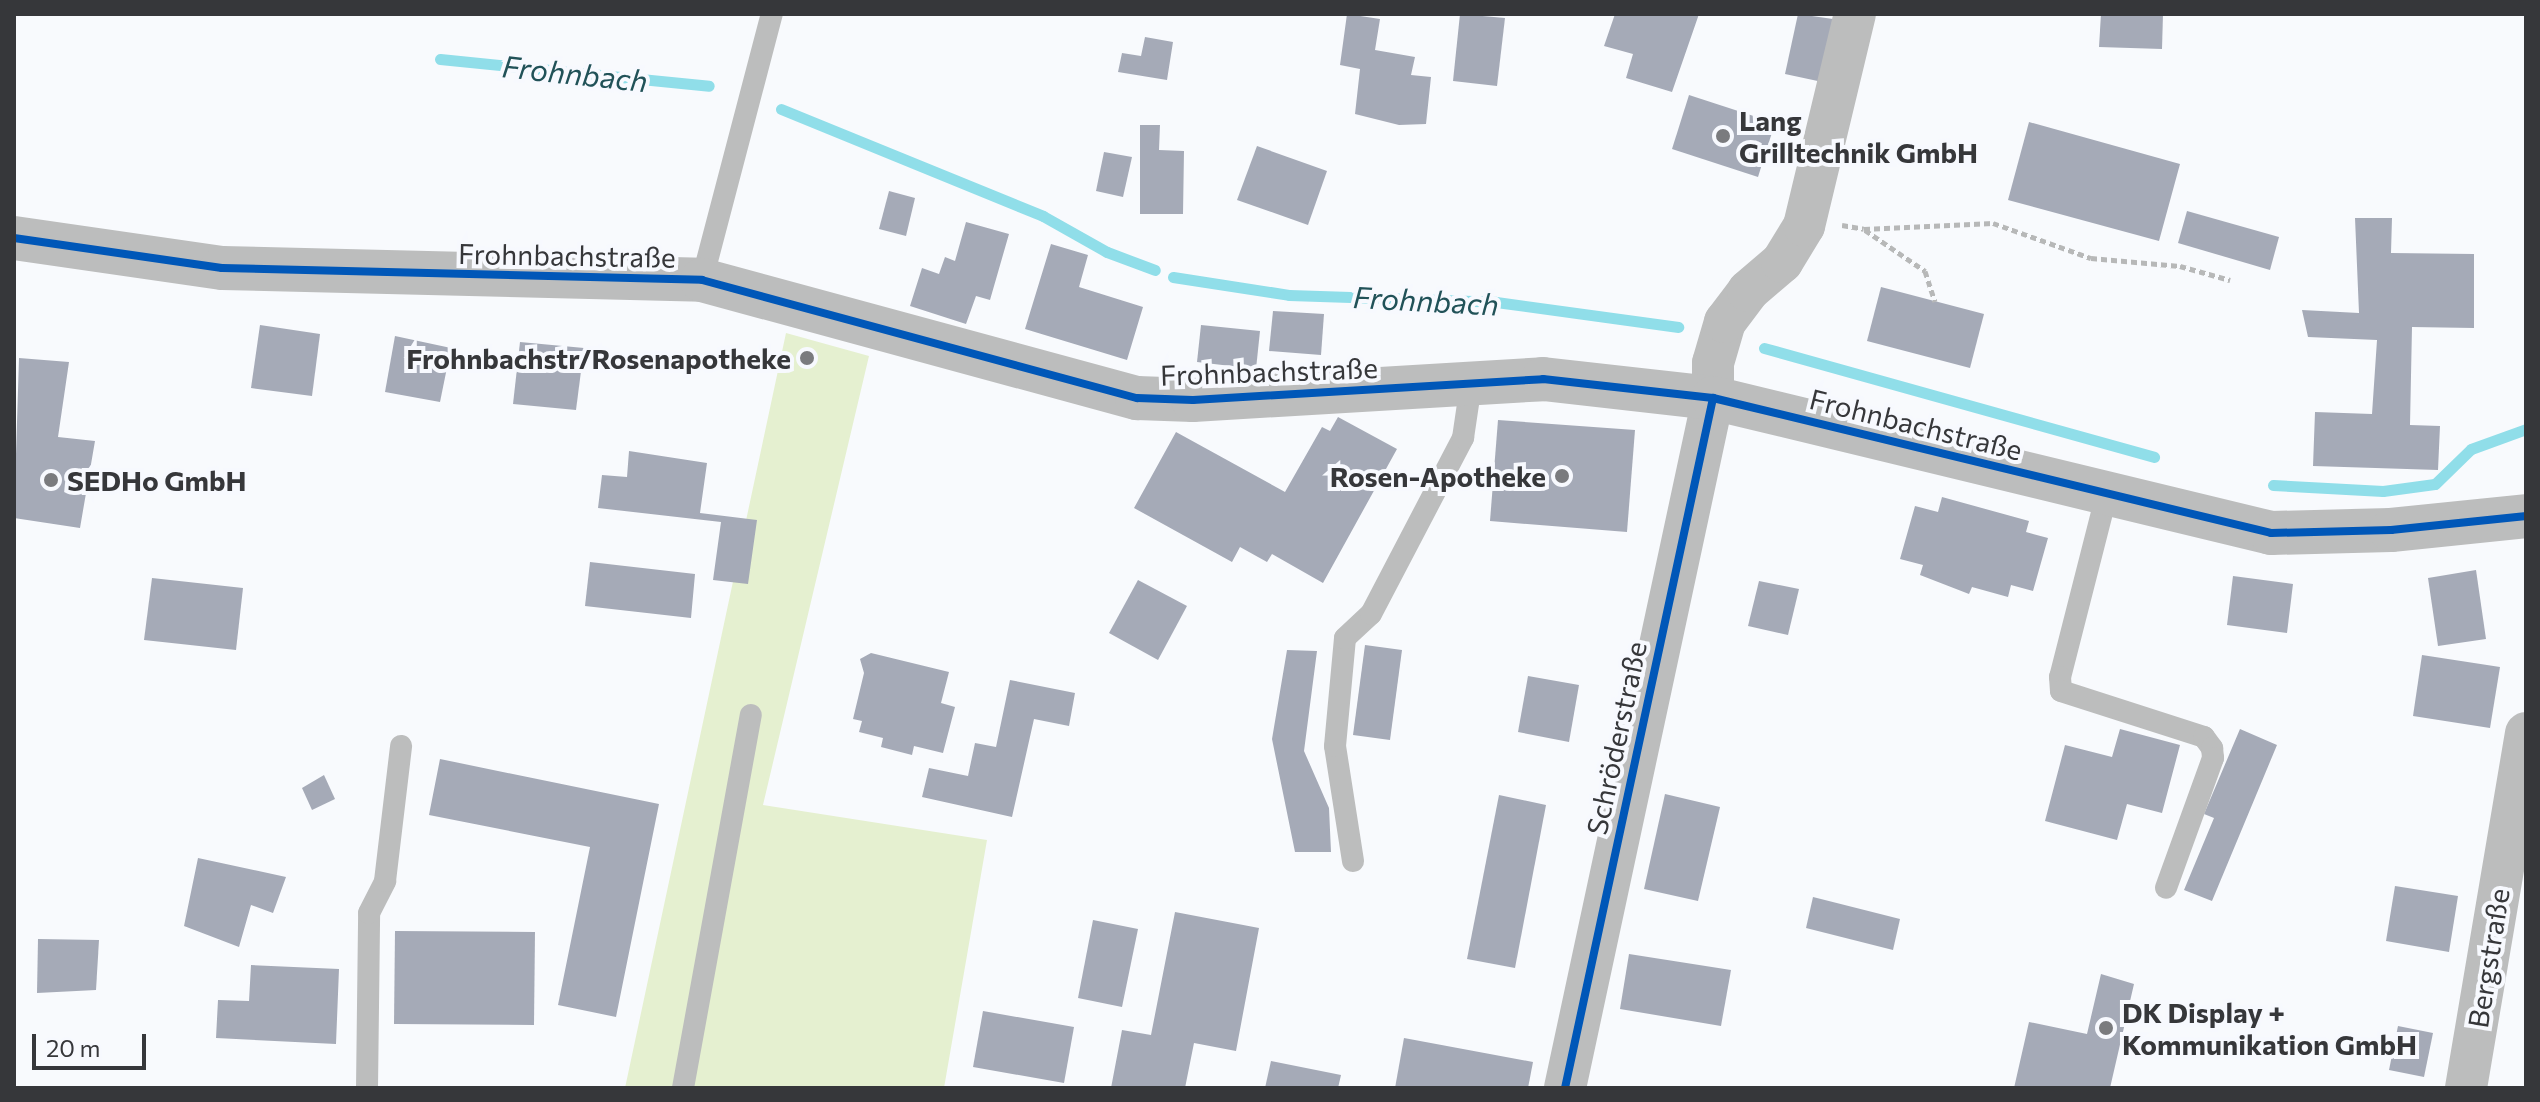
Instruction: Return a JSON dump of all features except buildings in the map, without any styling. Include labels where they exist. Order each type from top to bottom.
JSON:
[{"type":"street","points":[[1713,398],[1713,363],[1725,322],[1748,291],[1782,262],[1806,217],[1855,14]]},
{"type":"street","name":"Frohnbachstraße","points":[[14,238],[222,268],[702,280],[1137,398],[1193,400],[1543,379],[1713,398],[2271,533],[2391,530],[2526,516]]},
{"type":"street","name":"Schröderstraße","points":[[1565,1088],[1713,398]]},
{"type":"street","name":"Bergstraße","points":[[2466,1088],[2526,733]]},
{"type":"lane","points":[[702,280],[772,14]]},
{"type":"lane","points":[[1353,861],[1335,746],[1345,638],[1371,614],[1463,438],[1471,384]]},
{"type":"lane","points":[[2107,493],[2060,677],[2061,691],[2204,737],[2212,748],[2213,758],[2166,888]]},
{"type":"lane","points":[[683,1088],[751,715]]},
{"type":"lane","points":[[367,1088],[369,913],[385,881],[401,746]]},
{"type":"path","points":[[1806,217],[1864,229],[1993,223],[2091,258],[2180,266],[2230,280]]},
{"type":"path","points":[[1864,229],[1925,271],[1935,301]]},
{"type":"green space","points":[[786,333],[869,356],[763,805],[987,840],[944,1088],[625,1088]]},
{"type":"waterway","name":"Frohnbach","points":[[440,59],[709,86]]},
{"type":"waterway","name":"Frohnbach","points":[[781,109],[1043,216],[1107,252],[1155,270]]},
{"type":"waterway","name":"Frohnbach","points":[[1173,277],[1289,295],[1496,302],[1678,327]]},
{"type":"waterway","name":"Frohnbach","points":[[1764,348],[2154,457]]},
{"type":"waterway","name":"Frohnbach","points":[[2273,485],[2383,491],[2435,484],[2471,449],[2526,429]]},
{"type":"cycle path","points":[[14,238],[222,268],[702,280],[1137,398],[1193,400],[1543,379],[1713,398],[2271,533],[2391,530],[2526,516]]},
{"type":"cycle path","points":[[1565,1088],[1713,398]]},
{"type":"place","name":"Lang Grilltechnik GmbH","points":[[1723,136]]},
{"type":"place","name":"Frohnbachstr/Rosenapotheke","points":[[807,358]]},
{"type":"place","name":"Rosen-Apotheke","points":[[1562,476]]},
{"type":"place","name":"SEDHo GmbH","points":[[51,480]]},
{"type":"place","name":"DK Display + Kommunikation GmbH","points":[[2106,1028]]}]
